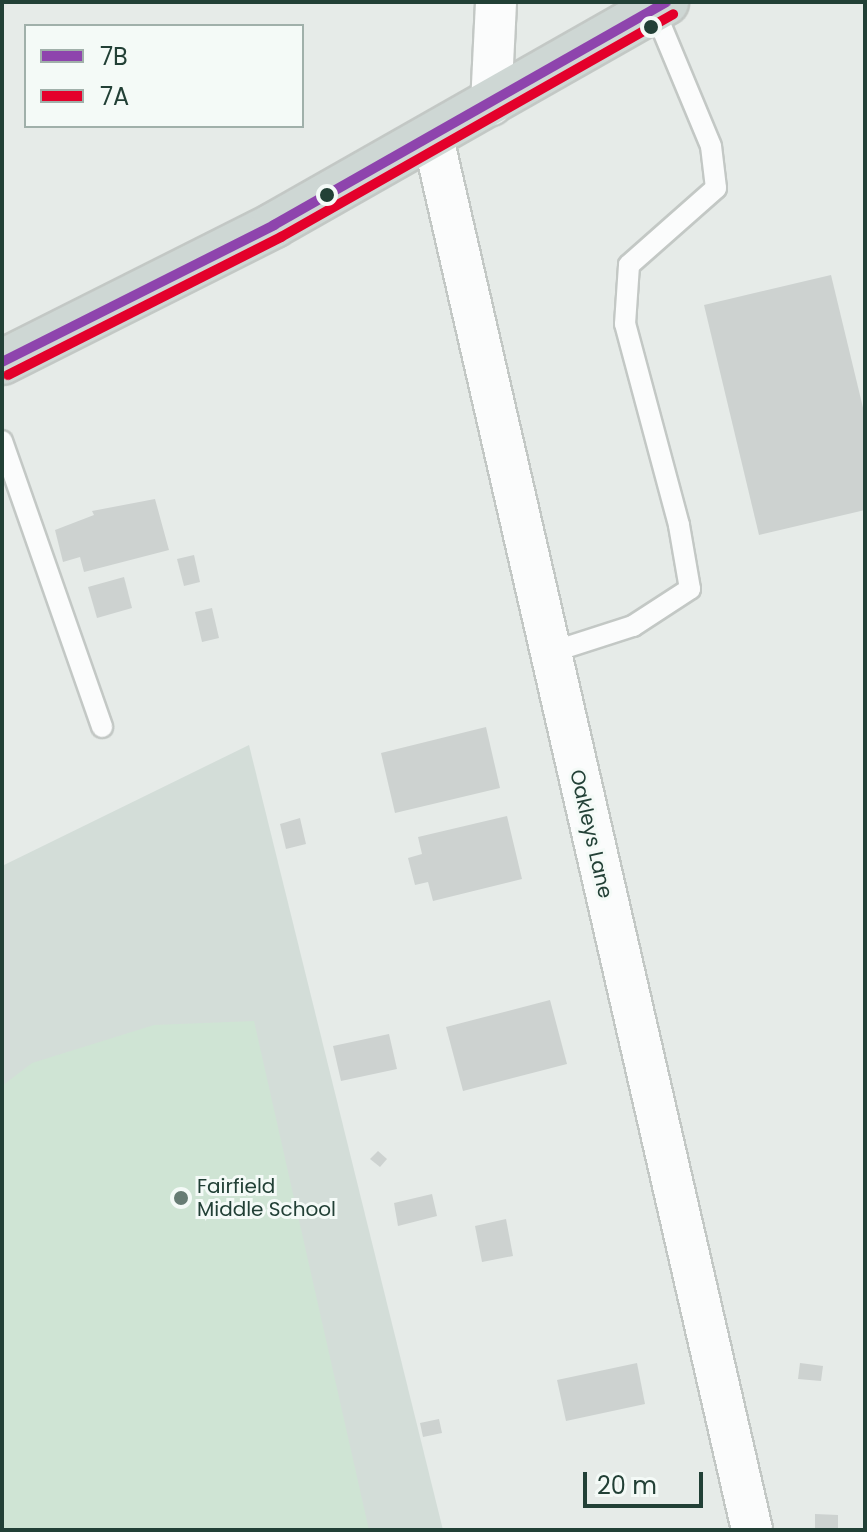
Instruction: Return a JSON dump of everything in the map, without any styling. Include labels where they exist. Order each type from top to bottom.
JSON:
[{"type":"main road","points":[[2,362],[131,299],[433,138],[660,5]]},
{"type":"street","points":[[491,105],[496,2]]},
{"type":"street","name":"Oakleys Lane","points":[[433,138],[752,1530]]},
{"type":"lane","points":[[549,653],[633,626],[690,589],[679,525],[625,324],[629,265],[716,188],[711,146],[660,5]]},
{"type":"lane","points":[[2,441],[102,727]]},
{"type":"shaded area","name":"Fairfield Middle School","points":[[249,745],[443,1530],[2,1530],[2,866]]},
{"type":"green space","points":[[254,1021],[369,1530],[2,1530],[2,1086],[32,1063],[154,1025]]},
{"type":"building","points":[[831,275],[865,416],[865,510],[759,535],[704,305]]},
{"type":"building","points":[[155,499],[169,550],[84,572],[80,557],[63,562],[55,530],[94,515],[92,511]]},
{"type":"building","points":[[194,555],[200,582],[184,586],[177,559]]},
{"type":"building","points":[[124,577],[132,608],[97,618],[88,587]]},
{"type":"building","points":[[212,608],[219,638],[202,642],[195,612]]},
{"type":"building","points":[[486,727],[500,788],[395,813],[381,753]]},
{"type":"building","points":[[507,816],[522,879],[433,901],[428,882],[415,885],[408,858],[422,854],[418,837]]},
{"type":"building","points":[[300,818],[306,844],[286,849],[280,824]]},
{"type":"building","points":[[550,1000],[567,1064],[463,1091],[446,1027]]},
{"type":"building","points":[[389,1034],[397,1069],[341,1081],[333,1046]]},
{"type":"building","points":[[378,1151],[387,1159],[380,1167],[370,1159]]},
{"type":"building","points":[[432,1194],[437,1216],[398,1226],[394,1203]]},
{"type":"building","points":[[506,1219],[513,1256],[482,1262],[475,1226]]},
{"type":"building","points":[[637,1363],[645,1404],[566,1421],[557,1380]]},
{"type":"building","points":[[800,1363],[823,1366],[821,1381],[798,1379]]},
{"type":"building","points":[[439,1419],[442,1433],[423,1437],[420,1423]]},
{"type":"building","points":[[815,1514],[838,1515],[838,1530],[815,1530]]},
{"type":"transit line","name":"7B","points":[[2,362],[274,225],[666,2]]},
{"type":"transit line","name":"7A","points":[[8,375],[281,237],[673,14]]},
{"type":"place","name":"Fairfield Middle School","points":[[181,1198]]}]
